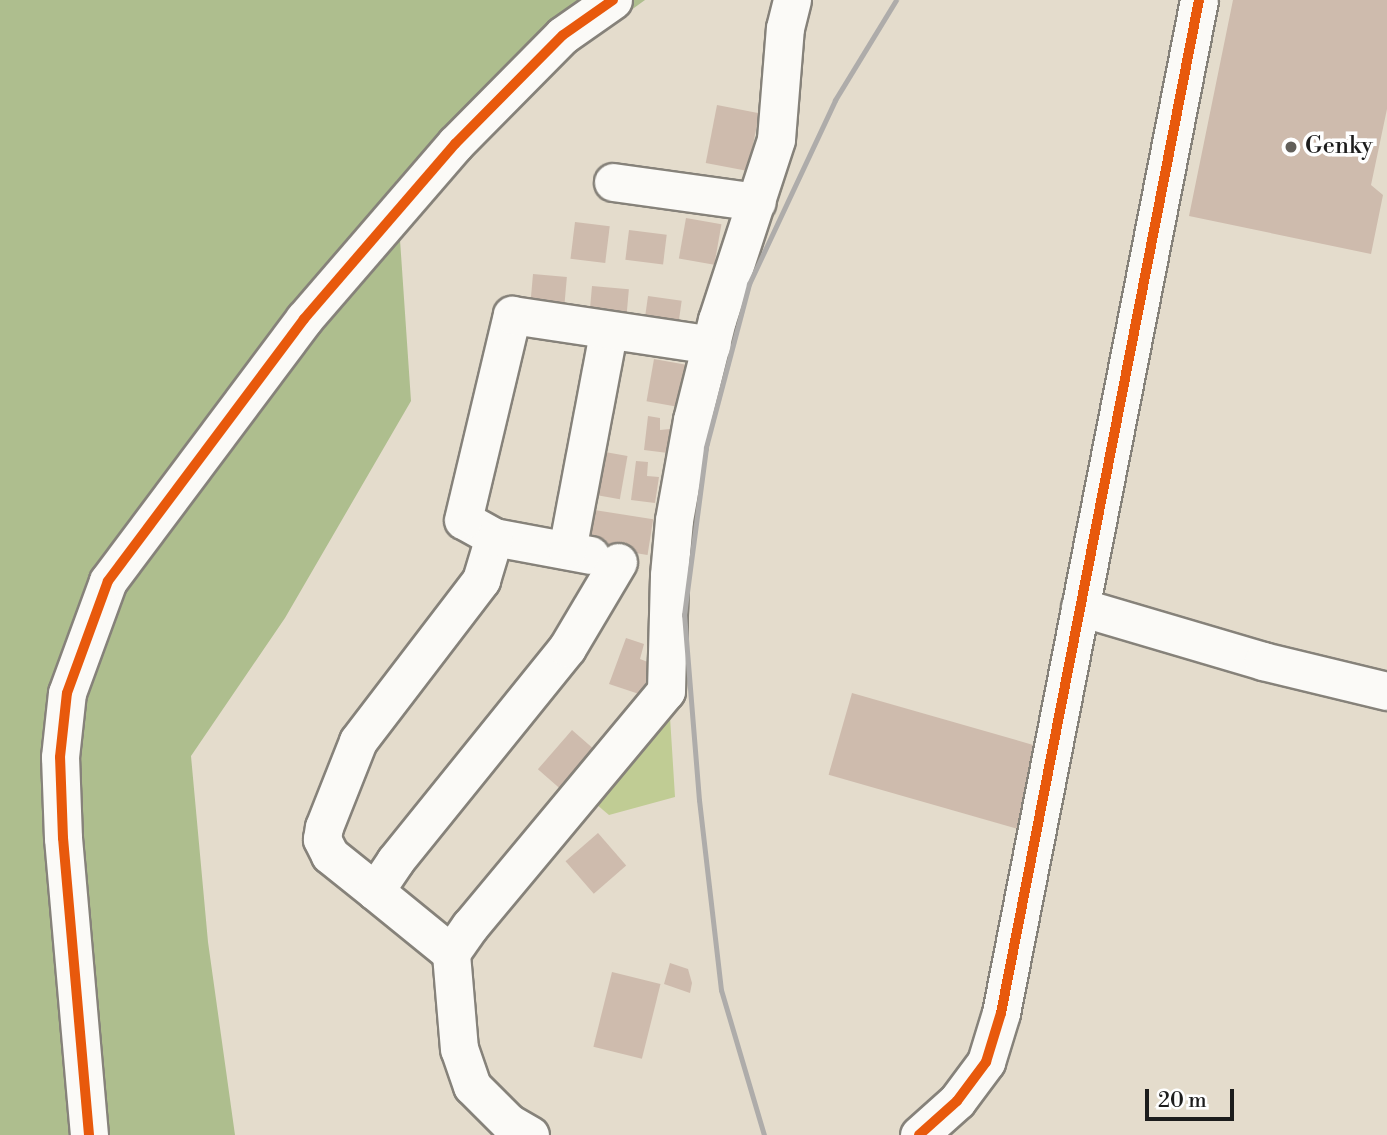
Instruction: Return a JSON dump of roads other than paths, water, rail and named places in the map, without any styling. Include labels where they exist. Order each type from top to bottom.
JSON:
[{"type":"street","points":[[89,1135],[62,838],[60,757],[67,693],[108,581],[303,319],[455,144],[564,35],[613,0]]},
{"type":"street","points":[[530,1135],[509,1123],[472,1086],[459,1049],[451,953],[470,926],[666,691],[669,575],[674,520],[692,420],[717,320],[776,139],[785,28],[792,0]]},
{"type":"street","points":[[919,1135],[957,1101],[986,1062],[1001,1013],[1199,0]]},
{"type":"street","points":[[613,182],[757,202]]},
{"type":"street","points":[[669,575],[567,550],[494,537],[463,520],[512,315],[608,332],[712,345]]},
{"type":"street","points":[[567,550],[608,332]]},
{"type":"street","points":[[451,953],[330,855],[322,839],[324,827],[358,741],[481,580],[494,537]]},
{"type":"street","points":[[375,891],[395,861],[567,648],[618,562]]},
{"type":"street","points":[[1080,607],[1263,661],[1387,691]]},
{"type":"railway","points":[[764,1135],[721,990],[699,800],[684,615],[706,447],[749,284],[835,100],[896,0]]},
{"type":"place","name":"Genky","points":[[1291,147]]}]
